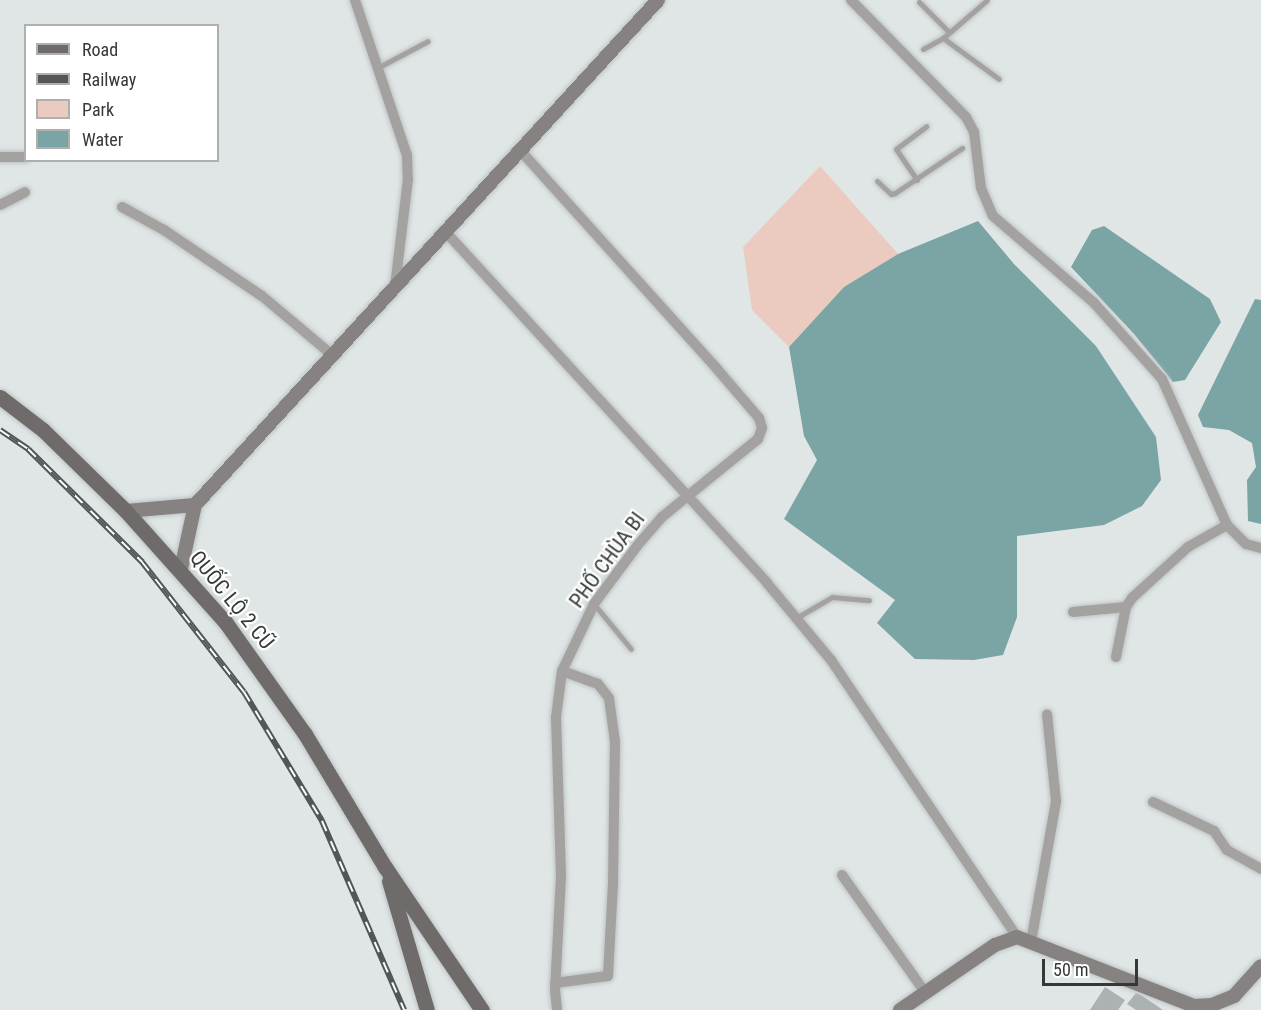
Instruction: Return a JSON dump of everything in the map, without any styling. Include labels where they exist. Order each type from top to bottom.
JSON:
[{"type":"main road","name":"QUỐC LỘ 2 CŨ","points":[[0,397],[43,430],[126,511],[181,569],[226,623],[305,734],[385,867],[482,1010]]},
{"type":"main road","name":"QUỐC LỘ 2 CŨ","points":[[385,867],[427,1010]]},
{"type":"street","points":[[355,0],[407,155],[408,179],[395,286]]},
{"type":"street","points":[[181,569],[195,505],[444,230],[658,0]]},
{"type":"street","points":[[851,0],[911,55],[966,117],[981,188],[993,216],[1094,303],[1162,379],[1227,525],[1246,544],[1261,548]]},
{"type":"street","name":"PHỐ CHÙA BI","points":[[519,150],[759,418],[762,428],[758,439],[685,497],[637,546],[594,604],[562,671],[556,717],[561,882],[555,983],[557,1010]]},
{"type":"street","points":[[0,157],[24,157]]},
{"type":"street","points":[[0,204],[25,192]]},
{"type":"street","points":[[122,207],[164,230],[262,296],[332,354]]},
{"type":"street","points":[[444,230],[796,618],[831,660],[1017,937],[1194,1006],[1212,1005],[1234,996],[1256,979],[1261,966]]},
{"type":"street","points":[[126,511],[195,505]]},
{"type":"street","points":[[1116,657],[1126,607],[1188,547],[1227,525]]},
{"type":"street","points":[[1072,612],[1126,607]]},
{"type":"street","points":[[555,983],[608,976],[613,884],[615,742],[609,698],[598,684],[562,671]]},
{"type":"street","points":[[1031,942],[1056,801],[1047,714]]},
{"type":"street","points":[[1152,802],[1214,831],[1227,850],[1261,869]]},
{"type":"street","points":[[842,875],[924,991]]},
{"type":"street","points":[[900,1010],[924,991],[995,945],[1017,937]]},
{"type":"lane","points":[[923,49],[943,38],[987,0]]},
{"type":"lane","points":[[919,2],[949,32]]},
{"type":"lane","points":[[943,38],[999,79]]},
{"type":"lane","points":[[379,67],[428,41]]},
{"type":"lane","points":[[917,180],[896,149],[926,126]]},
{"type":"lane","points":[[877,181],[891,194],[917,180],[962,148]]},
{"type":"lane","points":[[796,618],[832,597],[869,600]]},
{"type":"lane","points":[[594,604],[631,649]]},
{"type":"green space","points":[[820,166],[898,254],[844,287],[789,347],[752,310],[743,247]]},
{"type":"water","points":[[978,221],[1014,264],[1096,346],[1156,437],[1161,480],[1142,506],[1104,525],[1017,536],[1017,617],[1003,655],[974,660],[915,659],[877,623],[895,600],[784,519],[817,460],[804,436],[789,347],[844,287],[898,254]]},
{"type":"water","points":[[1104,226],[1210,299],[1221,322],[1185,380],[1173,382],[1134,334],[1071,267],[1092,230]]},
{"type":"water","points":[[1255,299],[1261,300],[1261,524],[1248,521],[1247,480],[1256,467],[1252,443],[1229,430],[1203,427],[1198,415]]},
{"type":"building","points":[[1105,987],[1125,1000],[1118,1010],[1090,1010]]},
{"type":"building","points":[[1136,993],[1163,1010],[1136,1010],[1127,1004]]},
{"type":"railway","points":[[0,430],[28,449],[142,562],[244,692],[322,821],[404,1010]]}]
